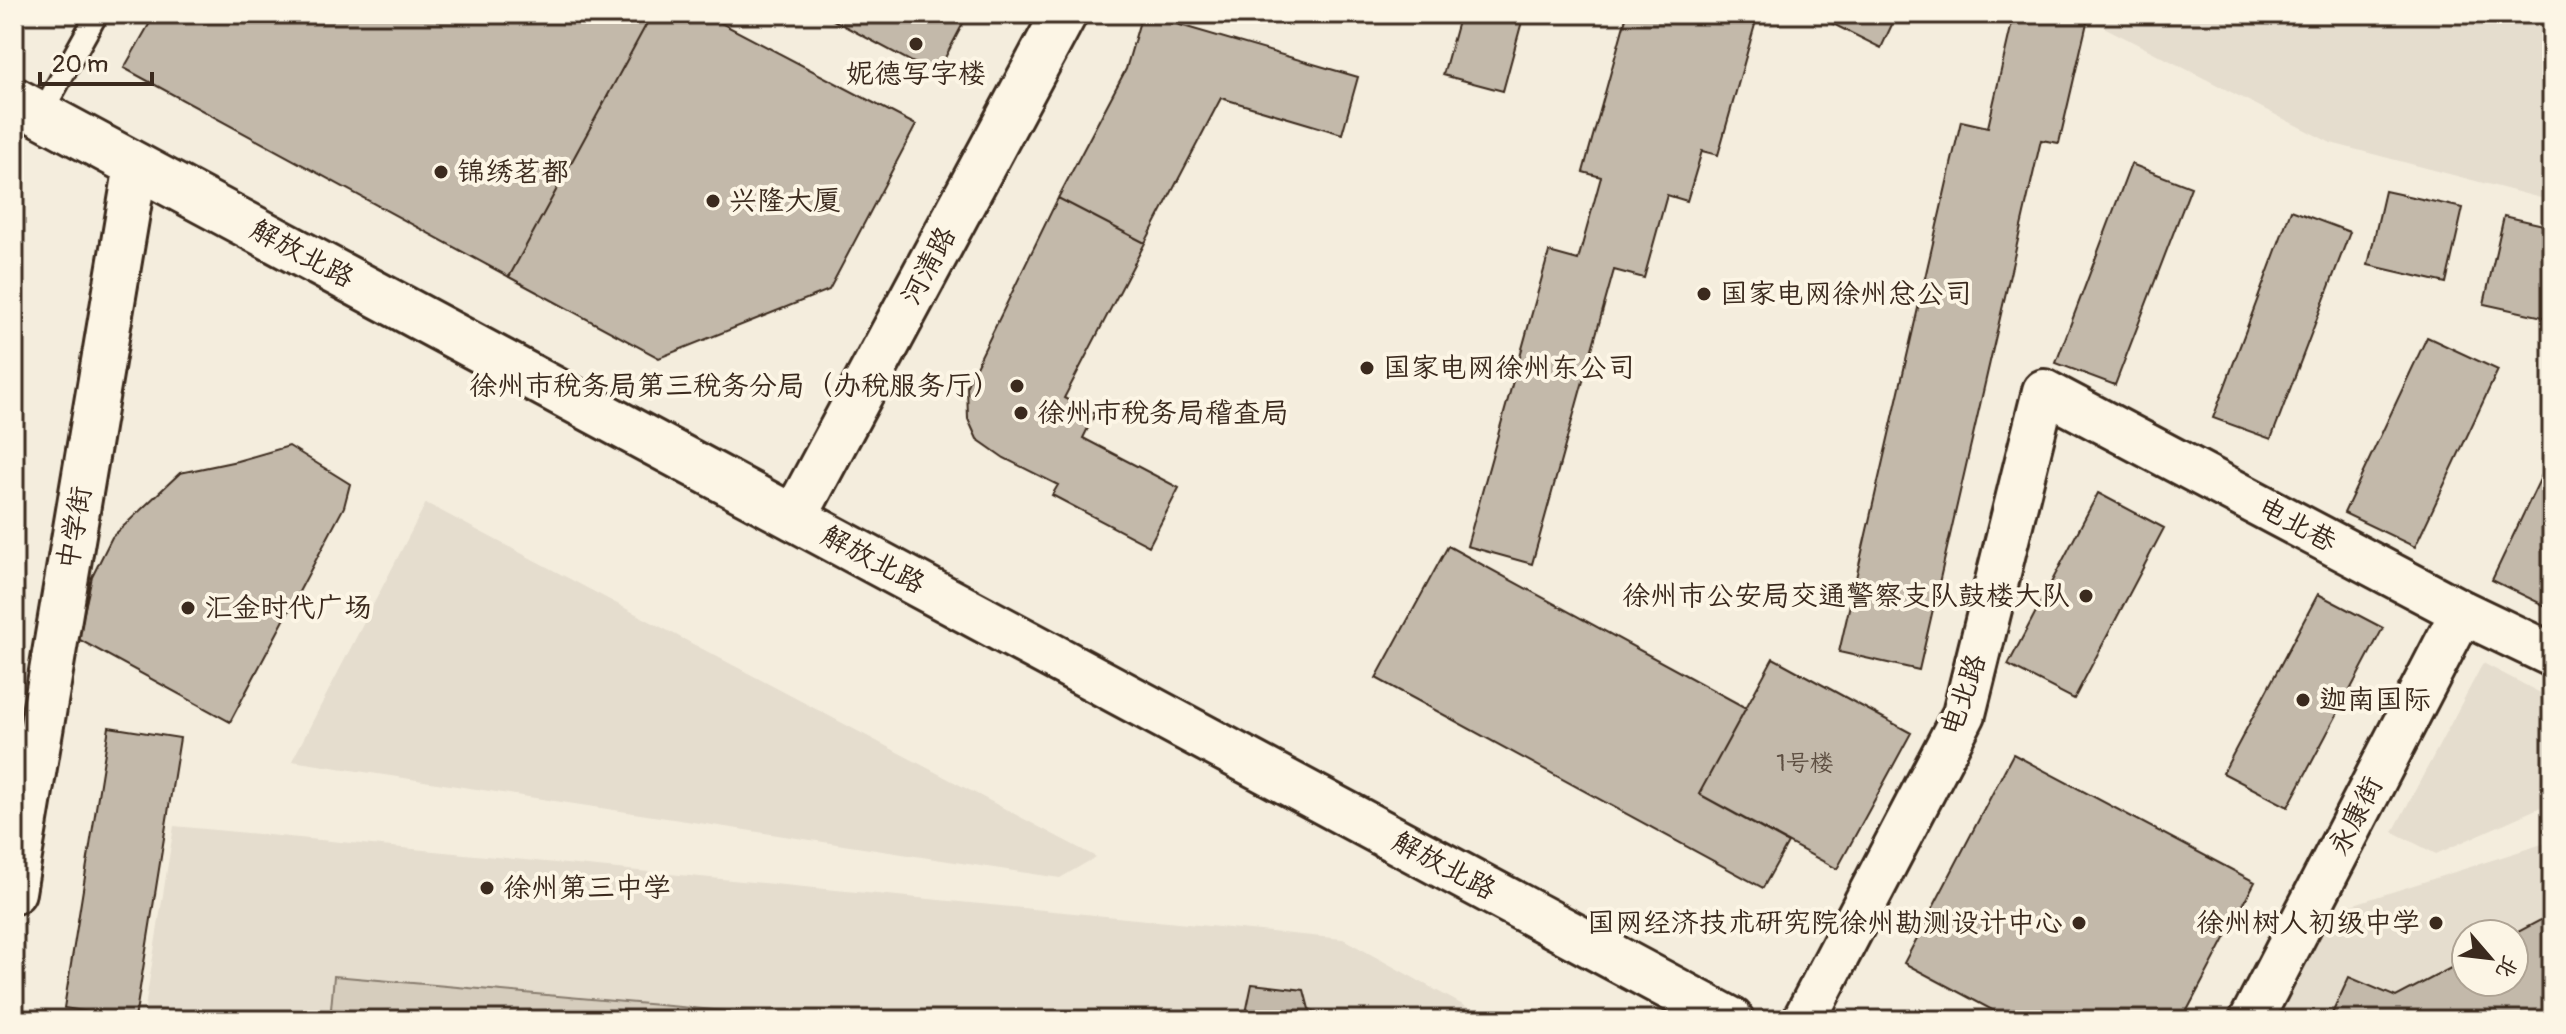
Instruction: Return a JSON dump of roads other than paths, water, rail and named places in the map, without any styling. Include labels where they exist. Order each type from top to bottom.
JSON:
[{"type":"main road","name":"河清路","points":[[794,518],[1064,14]]},
{"type":"main road","name":"解放北路","points":[[27,107],[1731,1020]]},
{"type":"street","name":"中学街","points":[[14,892],[136,165]]},
{"type":"street","name":"电北巷","points":[[2044,391],[2462,612],[2552,655]]},
{"type":"street","name":"电北路","points":[[1804,1020],[1964,714],[2044,391]]},
{"type":"street","name":"永康街","points":[[2251,1020],[2462,612]]},
{"type":"lane","points":[[27,107],[97,14]]},
{"type":"place","name":"妮德写字楼","points":[[916,44]]},
{"type":"place","name":"锦绣茗都","points":[[441,172]]},
{"type":"place","name":"兴隆大厦","points":[[713,201]]},
{"type":"place","name":"国家电网徐州总公司","points":[[1704,294]]},
{"type":"place","name":"国家电网徐州东公司","points":[[1367,368]]},
{"type":"place","name":"徐州市税务局第三税务分局（办税服务厅）","points":[[1017,386]]},
{"type":"place","name":"徐州市税务局稽查局","points":[[1021,413]]},
{"type":"place","name":"徐州市公安局交通警察支队鼓楼大队","points":[[2086,596]]},
{"type":"place","name":"汇金时代广场","points":[[188,608]]},
{"type":"place","name":"迦南国际","points":[[2303,700]]},
{"type":"place","name":"徐州第三中学","points":[[487,888]]},
{"type":"place","name":"国网经济技术研究院徐州勘测设计中心","points":[[2079,923]]},
{"type":"place","name":"徐州树人初级中学","points":[[2436,923]]}]
